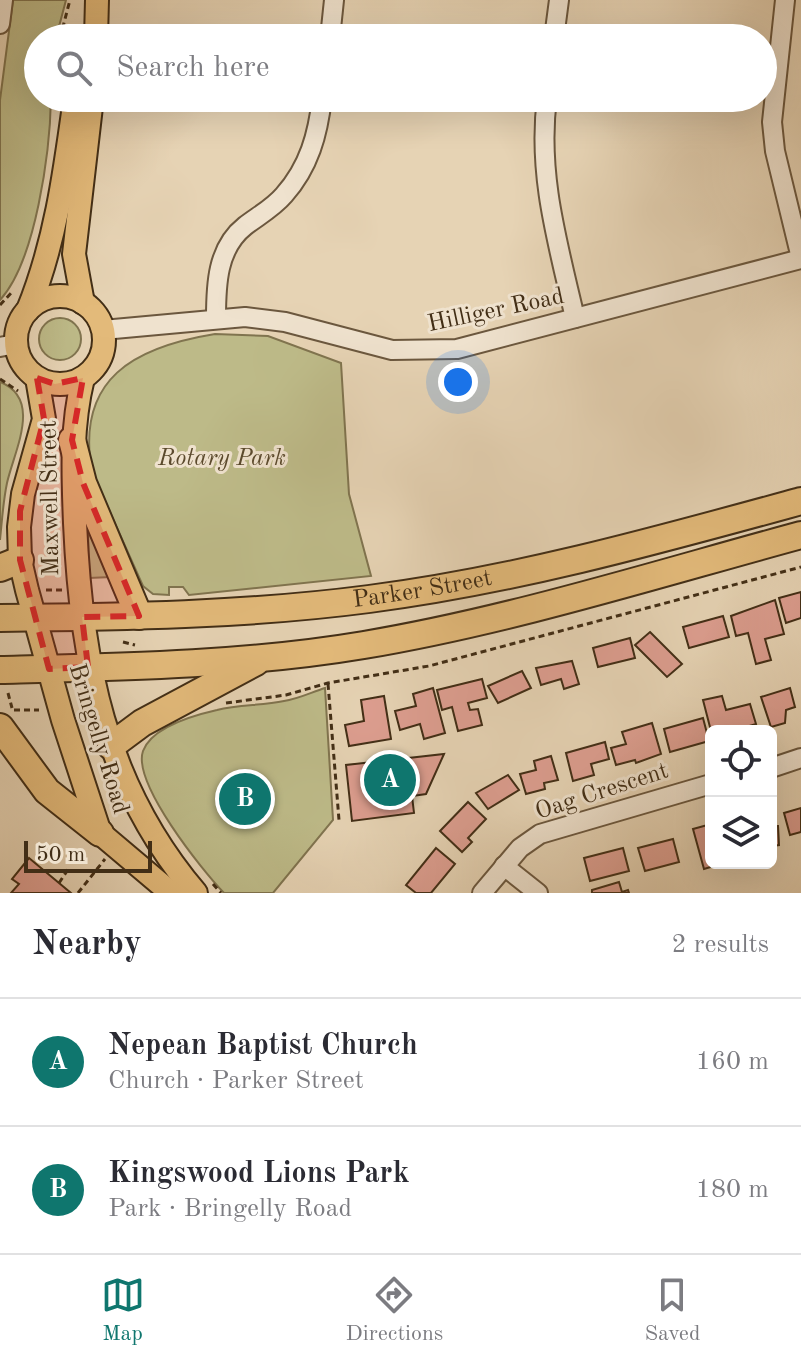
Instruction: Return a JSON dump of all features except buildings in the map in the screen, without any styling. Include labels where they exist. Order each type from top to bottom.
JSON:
[{"type":"highway","points":[[72,440],[83,483],[139,616]]},
{"type":"highway","name":"Parker Street","points":[[0,618],[139,616],[303,607],[422,591],[600,555],[801,501]]},
{"type":"highway","name":"Parker Street","points":[[0,670],[266,657],[421,635],[801,535]]},
{"type":"highway","points":[[111,746],[142,723],[266,657]]},
{"type":"highway","points":[[6,716],[47,791],[102,846]]},
{"type":"main road","points":[[91,24],[97,1]]},
{"type":"main road","points":[[96,24],[97,1]]},
{"type":"main road","points":[[28,310],[42,300],[59,296],[83,303],[92,310],[103,330],[101,357],[83,378],[55,384],[37,378],[8,345],[28,310],[47,264],[73,112]]},
{"type":"main road","points":[[83,303],[74,254],[90,112]]},
{"type":"main road","name":"Maxwell Street","points":[[35,617],[27,590],[10,564],[44,419],[37,378]]},
{"type":"main road","name":"Maxwell Street","points":[[82,617],[72,440],[83,378]]},
{"type":"main road","name":"Bringelly Road","points":[[35,617],[102,846],[171,893]]},
{"type":"main road","name":"Bringelly Road","points":[[82,617],[88,667],[111,746],[152,834],[200,884]]},
{"type":"street","points":[[0,24],[3,0]]},
{"type":"street","points":[[331,24],[334,0]]},
{"type":"street","points":[[556,24],[559,0]]},
{"type":"street","points":[[777,75],[785,0]]},
{"type":"street","points":[[216,318],[217,280],[223,256],[242,228],[276,203],[302,170],[316,134],[320,112]]},
{"type":"street","points":[[546,112],[542,158],[548,200],[575,318]]},
{"type":"street","points":[[773,112],[775,151],[801,258]]},
{"type":"street","name":"Hilliger Road","points":[[103,330],[216,318],[274,320],[374,347],[426,351],[457,349],[801,258]]},
{"type":"street","points":[[777,766],[801,758]]},
{"type":"street","name":"Oag Crescent","points":[[482,893],[504,866],[540,834],[705,786]]},
{"type":"street","points":[[504,866],[538,893]]},
{"type":"path","points":[[64,24],[70,0]]},
{"type":"path","points":[[214,705],[286,695],[328,683],[429,666],[801,567]]},
{"type":"path","points":[[27,590],[79,590]]},
{"type":"path","points":[[328,683],[339,820]]},
{"type":"path","points":[[9,698],[6,716],[39,710]]},
{"type":"path","points":[[78,893],[102,846]]},
{"type":"path","points":[[59,883],[69,868]]},
{"type":"path","points":[[200,884],[221,893]]},
{"type":"highlighted area","points":[[37,378],[55,384],[83,378],[72,440],[83,483],[139,616],[82,617],[88,667],[49,669],[20,560],[20,511],[44,419]]},
{"type":"green space","points":[[13,0],[66,0],[60,24],[24,24],[24,112],[50,112],[48,146],[32,233],[23,259],[0,300],[0,100]]},
{"type":"green space","points":[[60,318],[75,324],[81,339],[75,354],[60,360],[45,354],[39,339],[45,324]]},
{"type":"green space","name":"Rotary Park","points":[[215,334],[268,336],[341,363],[349,494],[371,576],[189,595],[183,587],[169,587],[169,595],[153,594],[143,586],[92,472],[89,440],[93,413],[102,390],[117,373],[136,359],[160,348]]},
{"type":"green space","points":[[0,382],[13,390],[20,400],[23,413],[6,490],[0,540]]},
{"type":"green space","points":[[88,526],[111,577],[89,578]]},
{"type":"green space","points":[[325,688],[333,820],[273,893],[224,893],[186,846],[158,804],[142,765],[143,751],[155,735],[186,719],[225,708],[289,700]]},
{"type":"place","name":"Nepean Baptist Church","points":[[390,780]]},
{"type":"place","name":"Kingswood Lions Park","points":[[245,799]]}]
